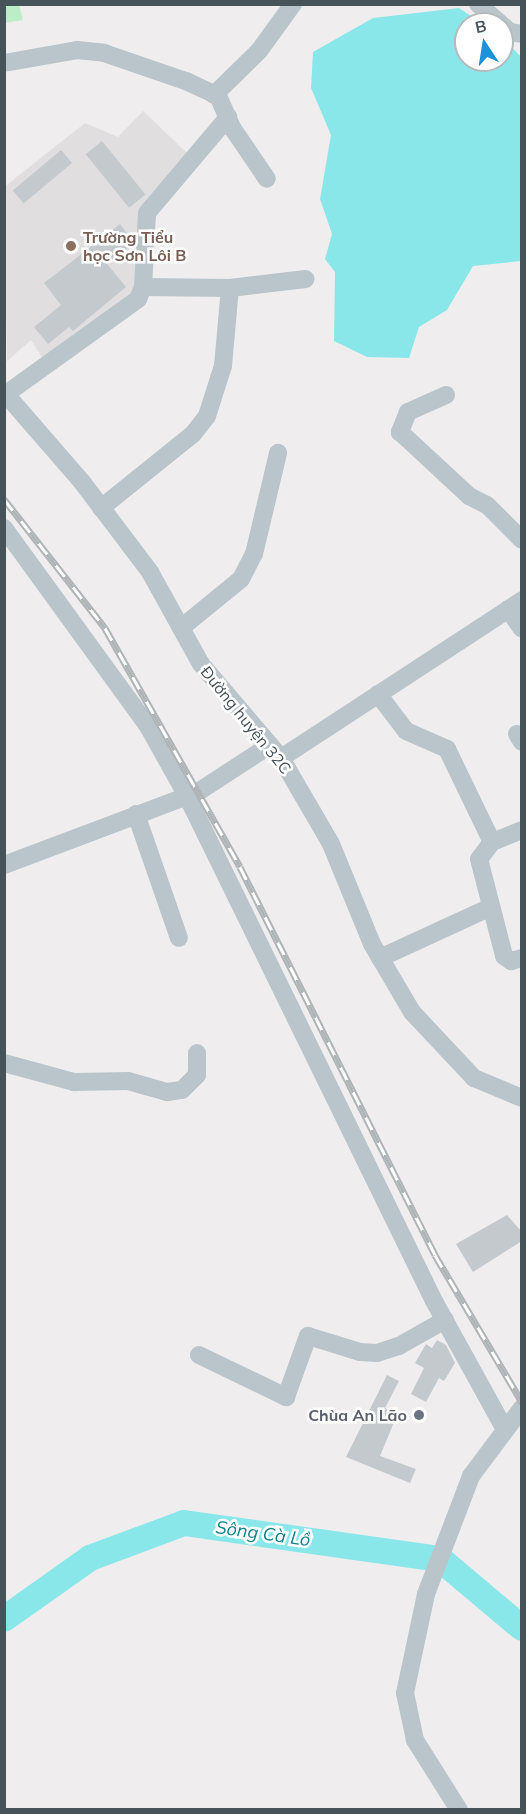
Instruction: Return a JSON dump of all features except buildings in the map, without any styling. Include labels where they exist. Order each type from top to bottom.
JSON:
[{"type":"street","points":[[214,95],[259,51],[293,4]]},
{"type":"street","points":[[4,63],[77,50],[104,53],[214,95],[267,179]]},
{"type":"street","points":[[5,393],[131,305],[142,287],[147,213],[228,117]]},
{"type":"street","points":[[142,287],[230,288],[305,279]]},
{"type":"street","points":[[101,508],[193,434],[207,416],[223,366],[230,288]]},
{"type":"street","name":"Đường huyện 32C","points":[[5,393],[101,508],[150,572],[201,664],[275,752],[331,844],[380,958],[412,1011],[452,1058],[487,1085],[522,1098]]},
{"type":"street","points":[[446,395],[408,412],[400,432],[469,496],[488,505],[522,540]]},
{"type":"street","points":[[181,628],[241,579],[254,554],[278,453]]},
{"type":"street","points":[[4,528],[148,726],[187,796],[445,1320],[504,1428]]},
{"type":"street","points":[[4,865],[187,796],[275,752],[378,694],[515,605],[522,629]]},
{"type":"street","points":[[378,694],[406,731],[447,749],[492,842]]},
{"type":"street","points":[[136,814],[179,938]]},
{"type":"street","points":[[522,830],[492,842],[479,859],[504,956],[511,961],[522,958]]},
{"type":"street","points":[[380,958],[490,907]]},
{"type":"street","points":[[4,1063],[74,1082],[128,1081],[167,1092],[182,1090],[197,1075],[197,1053]]},
{"type":"street","points":[[199,1354],[286,1396],[308,1336],[360,1352],[377,1353],[399,1346],[445,1320]]},
{"type":"street","points":[[459,1809],[415,1740],[405,1693],[426,1594],[471,1476],[504,1428],[522,1408]]},
{"type":"shaded area","name":"Trường Tiểu học Sơn Lôi B","points":[[143,111],[187,153],[145,208],[135,290],[43,359],[31,340],[7,361],[4,187],[85,123],[118,137]]},
{"type":"green space","points":[[5,4],[19,5],[23,20],[5,23]]},
{"type":"water","points":[[459,8],[465,12],[454,12],[454,72],[514,72],[514,50],[521,57],[521,261],[473,266],[447,310],[419,327],[409,358],[367,357],[334,341],[335,272],[325,259],[332,234],[320,199],[331,135],[311,88],[313,52],[373,18]]},
{"type":"waterway","name":"Sông Cà Lồ","points":[[4,1619],[90,1558],[184,1523],[440,1559],[522,1628]]},
{"type":"railway","points":[[4,499],[105,628],[240,867],[435,1255],[522,1402]]},
{"type":"place","name":"Trường Tiểu học Sơn Lôi B","points":[[71,246]]},
{"type":"place","name":"Chùa An Lão","points":[[419,1415]]}]
